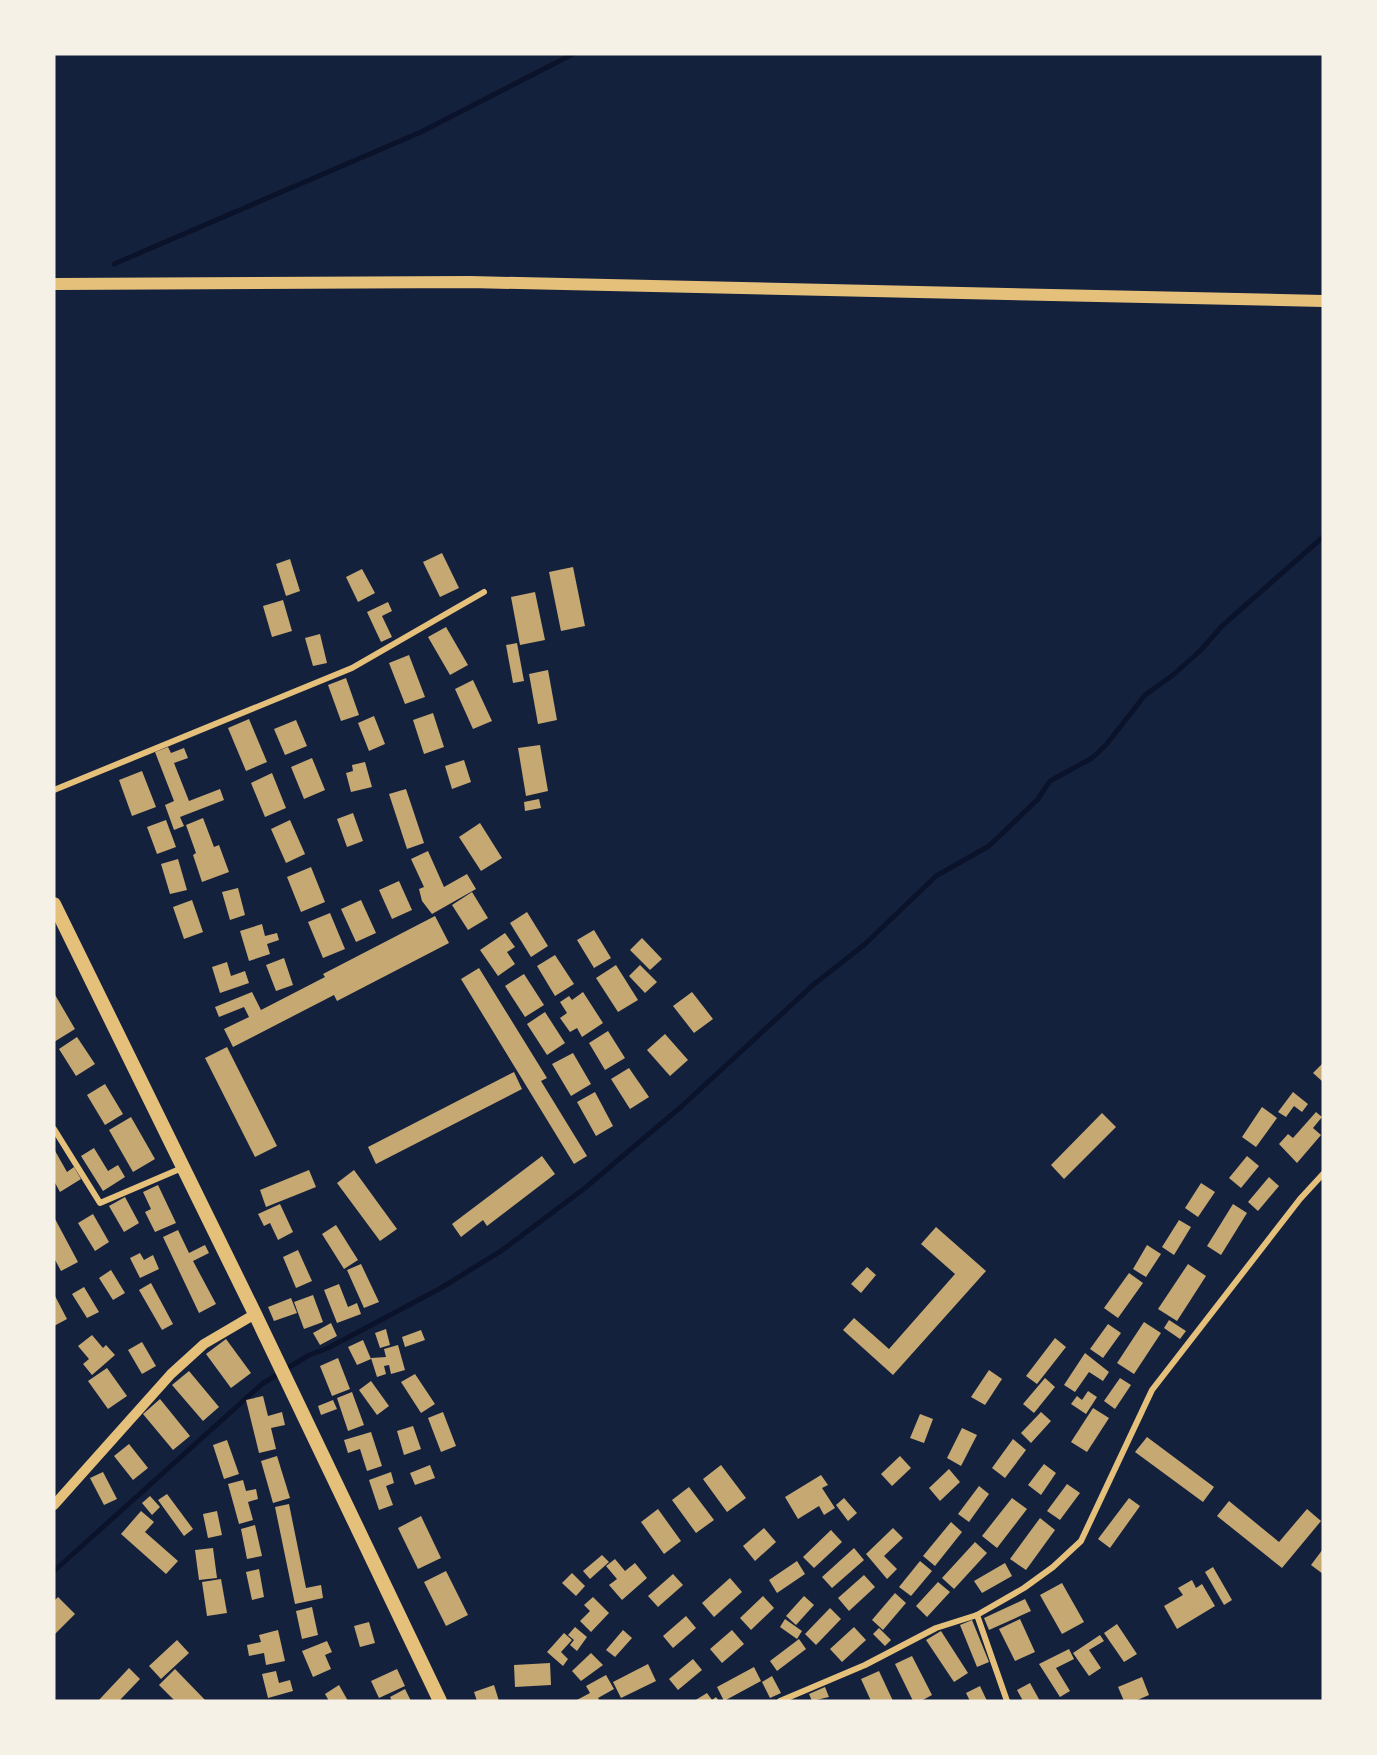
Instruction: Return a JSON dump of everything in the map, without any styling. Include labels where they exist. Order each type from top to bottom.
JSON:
[{"type":"main road","points":[[54,284],[471,282],[1323,301]]},
{"type":"main road","points":[[54,904],[255,1314],[440,1701]]},
{"type":"street","points":[[54,790],[352,668],[484,592]]},
{"type":"street","points":[[54,1129],[100,1203],[183,1167]]},
{"type":"street","points":[[780,1701],[865,1665],[936,1628],[977,1615],[1053,1567],[1081,1541],[1152,1390],[1293,1208],[1323,1174]]},
{"type":"street","points":[[54,1505],[171,1374],[204,1344],[255,1314]]},
{"type":"street","points":[[977,1615],[1007,1701]]},
{"type":"building","points":[[442,553],[459,588],[440,597],[423,562]]},
{"type":"building","points":[[290,559],[300,591],[286,596],[276,564]]},
{"type":"building","points":[[573,567],[585,626],[561,631],[549,572]]},
{"type":"building","points":[[362,569],[375,593],[358,602],[346,577]]},
{"type":"building","points":[[535,592],[545,640],[520,645],[511,597]]},
{"type":"building","points":[[283,600],[292,631],[272,637],[263,606]]},
{"type":"building","points":[[388,602],[392,611],[382,616],[392,637],[381,642],[367,612]]},
{"type":"building","points":[[446,627],[468,665],[450,675],[428,637]]},
{"type":"building","points":[[320,634],[327,663],[313,666],[305,638]]},
{"type":"building","points":[[517,643],[524,681],[513,683],[506,645]]},
{"type":"building","points":[[409,655],[425,697],[405,704],[389,663]]},
{"type":"building","points":[[548,670],[557,720],[538,724],[529,674]]},
{"type":"building","points":[[346,678],[359,715],[341,721],[328,685]]},
{"type":"building","points":[[473,680],[492,721],[473,729],[455,689]]},
{"type":"building","points":[[433,713],[444,747],[424,754],[413,720]]},
{"type":"building","points":[[374,716],[385,744],[369,751],[358,723]]},
{"type":"building","points":[[249,719],[267,762],[246,771],[228,728]]},
{"type":"building","points":[[296,720],[307,746],[285,755],[274,729]]},
{"type":"building","points":[[540,745],[548,791],[526,796],[518,748]]},
{"type":"building","points":[[168,747],[171,753],[184,748],[188,758],[174,763],[189,801],[220,789],[224,800],[180,817],[184,826],[174,830],[165,805],[174,801],[155,752]]},
{"type":"building","points":[[312,758],[325,790],[304,799],[291,767]]},
{"type":"building","points":[[464,760],[471,782],[452,789],[445,766]]},
{"type":"building","points":[[365,762],[372,787],[351,792],[346,773],[353,771],[352,765]]},
{"type":"building","points":[[142,771],[156,807],[132,816],[119,780]]},
{"type":"building","points":[[272,773],[286,808],[265,817],[251,783]]},
{"type":"building","points":[[406,789],[424,843],[407,849],[389,794]]},
{"type":"building","points":[[539,799],[541,808],[525,811],[524,802]]},
{"type":"building","points":[[353,813],[363,841],[347,847],[337,819]]},
{"type":"building","points":[[203,818],[214,847],[219,845],[229,872],[202,882],[193,855],[196,853],[186,825]]},
{"type":"building","points":[[166,820],[176,847],[157,854],[147,827]]},
{"type":"building","points":[[290,820],[305,854],[286,863],[271,829]]},
{"type":"building","points":[[480,823],[502,858],[481,871],[459,837]]},
{"type":"building","points":[[428,851],[444,887],[467,874],[476,889],[432,914],[422,901],[419,889],[424,887],[411,859]]},
{"type":"building","points":[[178,859],[187,890],[170,894],[161,864]]},
{"type":"building","points":[[311,867],[325,902],[301,912],[287,877]]},
{"type":"building","points":[[399,881],[412,910],[392,919],[379,890]]},
{"type":"building","points":[[238,888],[245,915],[230,920],[222,892]]},
{"type":"building","points":[[472,892],[488,918],[468,930],[452,905]]},
{"type":"building","points":[[192,900],[203,932],[184,939],[173,907]]},
{"type":"building","points":[[361,900],[376,933],[356,942],[341,909]]},
{"type":"building","points":[[527,912],[548,946],[531,957],[510,923]]},
{"type":"building","points":[[330,913],[345,949],[323,958],[308,922]]},
{"type":"building","points":[[435,916],[449,943],[337,1001],[334,995],[233,1047],[224,1029],[249,1017],[244,1007],[219,1017],[215,1007],[252,992],[261,1010],[325,977],[323,974]]},
{"type":"building","points":[[262,924],[265,936],[277,933],[279,940],[267,944],[270,954],[249,961],[240,931]]},
{"type":"building","points":[[594,930],[611,958],[594,968],[577,940]]},
{"type":"building","points":[[505,933],[515,947],[507,952],[515,964],[498,976],[480,950]]},
{"type":"building","points":[[642,938],[662,959],[650,970],[630,950]]},
{"type":"building","points":[[555,955],[574,984],[555,996],[537,966]]},
{"type":"building","points":[[284,958],[293,985],[276,991],[266,965]]},
{"type":"building","points":[[227,962],[231,976],[245,971],[249,983],[220,993],[212,967]]},
{"type":"building","points":[[616,965],[638,1000],[618,1012],[596,978]]},
{"type":"building","points":[[640,965],[657,982],[645,993],[629,976]]},
{"type":"building","points":[[479,968],[547,1078],[541,1081],[587,1156],[574,1164],[461,979]]},
{"type":"building","points":[[524,974],[544,1005],[525,1017],[505,986]]},
{"type":"building","points":[[583,992],[603,1023],[582,1037],[577,1028],[570,1032],[560,1018],[567,1013],[560,1002],[569,996],[572,1000]]},
{"type":"building","points":[[692,992],[713,1019],[694,1033],[673,1006]]},
{"type":"building","points":[[54,993],[75,1029],[54,1042]]},
{"type":"building","points":[[545,1012],[565,1043],[547,1055],[527,1024]]},
{"type":"building","points":[[608,1031],[625,1058],[605,1070],[589,1043]]},
{"type":"building","points":[[665,1034],[688,1060],[670,1076],[647,1050]]},
{"type":"building","points":[[77,1037],[95,1064],[76,1076],[59,1049]]},
{"type":"building","points":[[227,1047],[277,1146],[255,1157],[205,1058]]},
{"type":"building","points":[[573,1053],[591,1084],[571,1096],[552,1064]]},
{"type":"building","points":[[1323,1063],[1323,1082],[1313,1073]]},
{"type":"building","points":[[629,1068],[649,1097],[630,1109],[611,1079]]},
{"type":"building","points":[[514,1072],[522,1089],[376,1164],[368,1147]]},
{"type":"building","points":[[105,1084],[123,1114],[105,1125],[87,1095]]},
{"type":"building","points":[[595,1092],[613,1126],[596,1136],[577,1102]]},
{"type":"building","points":[[1293,1092],[1308,1104],[1302,1112],[1294,1106],[1286,1117],[1278,1112]]},
{"type":"building","points":[[1262,1107],[1277,1118],[1256,1147],[1242,1137]]},
{"type":"building","points":[[1316,1112],[1322,1117],[1313,1128],[1321,1135],[1297,1163],[1279,1144],[1288,1134],[1293,1138]]},
{"type":"building","points":[[1102,1113],[1116,1127],[1064,1179],[1051,1165]]},
{"type":"building","points":[[131,1117],[155,1159],[133,1172],[109,1130]]},
{"type":"building","points":[[94,1148],[108,1171],[118,1165],[125,1177],[103,1191],[81,1156]]},
{"type":"building","points":[[54,1149],[67,1172],[74,1167],[81,1179],[60,1192],[54,1181]]},
{"type":"building","points":[[542,1156],[555,1174],[487,1226],[483,1220],[461,1237],[452,1224]]},
{"type":"building","points":[[1247,1156],[1259,1166],[1241,1188],[1229,1178]]},
{"type":"building","points":[[309,1170],[316,1187],[266,1207],[260,1190]]},
{"type":"building","points":[[354,1170],[397,1229],[380,1241],[337,1183]]},
{"type":"building","points":[[1269,1177],[1279,1186],[1258,1211],[1248,1202]]},
{"type":"building","points":[[1201,1183],[1215,1192],[1198,1217],[1185,1208]]},
{"type":"building","points":[[158,1185],[176,1223],[155,1232],[145,1212],[151,1209],[143,1192]]},
{"type":"building","points":[[125,1197],[139,1223],[124,1232],[109,1206]]},
{"type":"building","points":[[280,1204],[293,1232],[278,1240],[270,1223],[264,1226],[258,1214]]},
{"type":"building","points":[[1233,1204],[1247,1213],[1221,1255],[1207,1246]]},
{"type":"building","points":[[93,1214],[109,1242],[95,1251],[78,1223]]},
{"type":"building","points":[[54,1217],[78,1262],[61,1271],[54,1258]]},
{"type":"building","points":[[1179,1220],[1191,1227],[1174,1255],[1162,1247]]},
{"type":"building","points":[[336,1225],[358,1260],[344,1269],[322,1234]]},
{"type":"building","points":[[936,1227],[986,1271],[893,1375],[843,1330],[854,1318],[889,1349],[955,1274],[921,1244]]},
{"type":"building","points":[[178,1230],[189,1253],[205,1245],[209,1253],[193,1261],[216,1304],[199,1313],[163,1237]]},
{"type":"building","points":[[1147,1245],[1161,1254],[1146,1277],[1133,1269]]},
{"type":"building","points":[[298,1250],[312,1281],[296,1288],[283,1257]]},
{"type":"building","points":[[140,1253],[144,1260],[153,1255],[159,1269],[140,1278],[130,1258]]},
{"type":"building","points":[[361,1264],[379,1302],[364,1308],[347,1270]]},
{"type":"building","points":[[1188,1264],[1206,1276],[1177,1321],[1158,1309]]},
{"type":"building","points":[[867,1267],[876,1275],[861,1293],[851,1284]]},
{"type":"building","points":[[111,1270],[125,1293],[113,1300],[99,1278]]},
{"type":"building","points":[[1129,1273],[1143,1283],[1118,1318],[1104,1308]]},
{"type":"building","points":[[151,1283],[173,1324],[162,1330],[139,1290]]},
{"type":"building","points":[[339,1284],[348,1307],[357,1303],[361,1314],[337,1323],[324,1290]]},
{"type":"building","points":[[84,1287],[99,1312],[87,1318],[72,1294]]},
{"type":"building","points":[[54,1294],[67,1319],[54,1326]]},
{"type":"building","points":[[313,1295],[323,1322],[304,1329],[294,1302]]},
{"type":"building","points":[[291,1298],[297,1313],[274,1321],[268,1307]]},
{"type":"building","points":[[1169,1320],[1186,1331],[1180,1339],[1164,1328]]},
{"type":"building","points":[[1144,1322],[1161,1333],[1134,1374],[1117,1363]]},
{"type":"building","points":[[331,1323],[337,1336],[320,1345],[313,1333]]},
{"type":"building","points":[[1108,1324],[1121,1333],[1103,1358],[1090,1349]]},
{"type":"building","points":[[386,1329],[390,1345],[380,1348],[375,1333]]},
{"type":"building","points":[[421,1330],[425,1340],[405,1347],[402,1337]]},
{"type":"building","points":[[92,1335],[103,1348],[106,1345],[115,1355],[92,1375],[83,1364],[89,1359],[78,1346]]},
{"type":"building","points":[[1055,1338],[1066,1347],[1037,1384],[1026,1376]]},
{"type":"building","points":[[226,1339],[251,1373],[231,1388],[206,1354]]},
{"type":"building","points":[[363,1340],[371,1359],[357,1365],[348,1347]]},
{"type":"building","points":[[142,1342],[156,1366],[142,1374],[128,1350]]},
{"type":"building","points":[[398,1345],[405,1370],[391,1374],[389,1365],[384,1366],[386,1374],[377,1377],[371,1358],[386,1357],[384,1349]]},
{"type":"building","points":[[1085,1353],[1109,1372],[1103,1381],[1089,1372],[1075,1392],[1064,1385]]},
{"type":"building","points":[[338,1358],[350,1389],[332,1396],[320,1366]]},
{"type":"building","points":[[107,1368],[127,1396],[108,1409],[88,1381]]},
{"type":"building","points":[[989,1370],[1002,1379],[985,1405],[971,1397]]},
{"type":"building","points":[[189,1371],[219,1407],[203,1421],[172,1385]]},
{"type":"building","points":[[415,1374],[435,1404],[421,1413],[401,1382]]},
{"type":"building","points":[[1045,1378],[1055,1387],[1034,1413],[1023,1404]]},
{"type":"building","points":[[1120,1378],[1131,1385],[1115,1409],[1104,1401]]},
{"type":"building","points":[[371,1381],[389,1406],[377,1415],[359,1390]]},
{"type":"building","points":[[1088,1391],[1097,1397],[1086,1414],[1071,1404],[1077,1396],[1082,1400]]},
{"type":"building","points":[[352,1392],[364,1425],[348,1431],[337,1398]]},
{"type":"building","points":[[263,1396],[268,1416],[282,1412],[285,1425],[271,1428],[276,1449],[259,1453],[246,1400]]},
{"type":"building","points":[[160,1399],[190,1436],[173,1450],[143,1414]]},
{"type":"building","points":[[333,1400],[337,1409],[321,1415],[318,1406]]},
{"type":"building","points":[[1093,1408],[1109,1418],[1087,1452],[1071,1442]]},
{"type":"building","points":[[443,1412],[456,1446],[441,1452],[428,1418]]},
{"type":"building","points":[[1041,1412],[1051,1421],[1031,1443],[1021,1433]]},
{"type":"building","points":[[920,1414],[933,1419],[924,1443],[910,1438]]},
{"type":"building","points":[[413,1426],[421,1449],[404,1455],[397,1431]]},
{"type":"building","points":[[962,1428],[977,1435],[961,1466],[947,1458]]},
{"type":"building","points":[[371,1432],[382,1466],[367,1471],[360,1449],[348,1453],[344,1440]]},
{"type":"building","points":[[1147,1437],[1214,1487],[1203,1502],[1135,1452]]},
{"type":"building","points":[[1013,1439],[1026,1450],[1005,1478],[992,1468]]},
{"type":"building","points":[[227,1440],[239,1474],[224,1479],[213,1445]]},
{"type":"building","points":[[129,1444],[148,1468],[133,1480],[114,1456]]},
{"type":"building","points":[[277,1456],[290,1498],[273,1503],[261,1461]]},
{"type":"building","points":[[900,1456],[911,1468],[892,1486],[881,1474]]},
{"type":"building","points":[[1044,1464],[1056,1473],[1041,1495],[1028,1485]]},
{"type":"building","points":[[430,1465],[435,1478],[415,1485],[410,1473]]},
{"type":"building","points":[[721,1465],[746,1498],[727,1512],[703,1479]]},
{"type":"building","points":[[949,1469],[960,1482],[940,1501],[929,1488]]},
{"type":"building","points":[[103,1472],[117,1499],[104,1505],[90,1478]]},
{"type":"building","points":[[391,1472],[394,1483],[386,1486],[393,1505],[379,1510],[369,1480]]},
{"type":"building","points":[[821,1475],[828,1485],[822,1488],[835,1508],[824,1515],[819,1506],[798,1519],[785,1497]]},
{"type":"building","points":[[243,1480],[246,1491],[256,1489],[258,1499],[248,1502],[253,1520],[239,1524],[228,1484]]},
{"type":"building","points":[[1067,1484],[1080,1493],[1060,1520],[1047,1511]]},
{"type":"building","points":[[979,1486],[989,1494],[969,1522],[958,1514]]},
{"type":"building","points":[[689,1487],[714,1520],[696,1533],[672,1500]]},
{"type":"building","points":[[167,1494],[193,1529],[184,1536],[158,1500]]},
{"type":"building","points":[[150,1496],[160,1507],[152,1515],[142,1503]]},
{"type":"building","points":[[844,1498],[857,1513],[848,1521],[836,1505]]},
{"type":"building","points":[[1012,1498],[1027,1509],[997,1548],[982,1536]]},
{"type":"building","points":[[1129,1498],[1140,1506],[1110,1548],[1098,1539]]},
{"type":"building","points":[[1229,1501],[1279,1542],[1307,1509],[1321,1521],[1282,1568],[1217,1516]]},
{"type":"building","points":[[289,1504],[306,1588],[321,1585],[323,1598],[295,1604],[275,1507]]},
{"type":"building","points":[[658,1509],[681,1541],[664,1554],[641,1522]]},
{"type":"building","points":[[141,1511],[154,1522],[145,1532],[178,1561],[166,1574],[121,1534]]},
{"type":"building","points":[[217,1511],[222,1535],[208,1538],[203,1514]]},
{"type":"building","points":[[421,1516],[441,1558],[418,1569],[398,1528]]},
{"type":"building","points":[[1040,1518],[1055,1530],[1026,1570],[1010,1559]]},
{"type":"building","points":[[951,1522],[962,1532],[935,1566],[923,1556]]},
{"type":"building","points":[[255,1525],[262,1556],[247,1559],[241,1529]]},
{"type":"building","points":[[764,1528],[776,1542],[755,1561],[743,1546]]},
{"type":"building","points":[[893,1528],[903,1538],[884,1556],[897,1569],[887,1579],[866,1554]]},
{"type":"building","points":[[831,1530],[842,1542],[814,1568],[803,1557]]},
{"type":"building","points":[[975,1542],[987,1553],[954,1589],[942,1578]]},
{"type":"building","points":[[213,1548],[217,1578],[199,1580],[195,1550]]},
{"type":"building","points":[[854,1548],[864,1560],[832,1588],[822,1577]]},
{"type":"building","points":[[1323,1549],[1323,1574],[1311,1565]]},
{"type":"building","points":[[602,1555],[609,1562],[590,1579],[583,1571]]},
{"type":"building","points":[[615,1559],[625,1571],[635,1563],[647,1578],[622,1600],[609,1585],[617,1579],[606,1566]]},
{"type":"building","points":[[797,1561],[805,1574],[777,1593],[769,1580]]},
{"type":"building","points":[[920,1561],[932,1571],[911,1596],[899,1587]]},
{"type":"building","points":[[1005,1563],[1012,1576],[982,1593],[974,1581]]},
{"type":"building","points":[[1213,1567],[1232,1600],[1224,1605],[1205,1572]]},
{"type":"building","points":[[259,1569],[264,1597],[252,1600],[246,1572]]},
{"type":"building","points":[[446,1571],[468,1615],[446,1626],[424,1582]]},
{"type":"building","points":[[572,1573],[585,1586],[576,1596],[562,1583]]},
{"type":"building","points":[[673,1574],[683,1585],[658,1607],[648,1596]]},
{"type":"building","points":[[864,1575],[875,1587],[849,1611],[838,1598]]},
{"type":"building","points":[[730,1578],[742,1592],[714,1617],[702,1603]]},
{"type":"building","points":[[221,1579],[227,1613],[207,1616],[202,1582]]},
{"type":"building","points":[[1192,1580],[1196,1588],[1202,1584],[1215,1606],[1177,1629],[1164,1606],[1183,1595],[1178,1588]]},
{"type":"building","points":[[938,1582],[950,1592],[927,1617],[916,1606]]},
{"type":"building","points":[[1062,1583],[1084,1622],[1062,1634],[1040,1595]]},
{"type":"building","points":[[895,1593],[906,1603],[883,1630],[872,1620]]},
{"type":"building","points":[[763,1596],[774,1608],[751,1630],[740,1618]]},
{"type":"building","points":[[804,1596],[814,1605],[796,1625],[786,1616]]},
{"type":"building","points":[[58,1597],[75,1614],[54,1635],[54,1601]]},
{"type":"building","points":[[593,1597],[609,1613],[591,1632],[580,1621],[590,1611],[584,1605]]},
{"type":"building","points":[[1025,1599],[1031,1611],[989,1630],[984,1618]]},
{"type":"building","points":[[312,1607],[318,1635],[302,1639],[296,1611]]},
{"type":"building","points":[[830,1608],[841,1619],[816,1645],[805,1634]]},
{"type":"building","points":[[686,1616],[696,1628],[673,1648],[663,1636]]},
{"type":"building","points":[[785,1619],[802,1631],[797,1639],[780,1627]]},
{"type":"building","points":[[1020,1619],[1035,1652],[1015,1661],[999,1629]]},
{"type":"building","points":[[972,1620],[989,1662],[977,1667],[960,1625]]},
{"type":"building","points":[[369,1622],[375,1643],[360,1647],[354,1626]]},
{"type":"building","points":[[1117,1624],[1137,1654],[1124,1662],[1104,1633]]},
{"type":"building","points":[[575,1627],[587,1637],[577,1651],[570,1645],[574,1640],[568,1635]]},
{"type":"building","points":[[854,1627],[866,1640],[842,1662],[830,1649]]},
{"type":"building","points":[[879,1628],[891,1640],[885,1646],[873,1634]]},
{"type":"building","points":[[278,1630],[285,1661],[266,1665],[264,1653],[249,1656],[247,1645],[261,1642],[259,1635]]},
{"type":"building","points":[[623,1630],[632,1638],[615,1657],[606,1650]]},
{"type":"building","points":[[732,1630],[744,1644],[722,1663],[710,1649]]},
{"type":"building","points":[[941,1631],[968,1673],[954,1682],[926,1640]]},
{"type":"building","points":[[564,1633],[572,1640],[561,1652],[568,1659],[563,1666],[547,1652]]},
{"type":"building","points":[[1100,1635],[1104,1641],[1089,1650],[1101,1668],[1089,1676],[1073,1653]]},
{"type":"building","points":[[799,1639],[806,1649],[777,1671],[770,1661]]},
{"type":"building","points":[[177,1640],[189,1653],[161,1679],[149,1666]]},
{"type":"building","points":[[327,1641],[332,1652],[325,1655],[331,1669],[313,1677],[302,1651]]},
{"type":"building","points":[[1069,1649],[1074,1659],[1056,1668],[1070,1691],[1060,1697],[1039,1664]]},
{"type":"building","points":[[591,1653],[603,1665],[581,1681],[572,1671]]},
{"type":"building","points":[[912,1656],[932,1695],[921,1701],[913,1701],[895,1664]]},
{"type":"building","points":[[693,1659],[702,1670],[678,1690],[669,1679]]},
{"type":"building","points":[[550,1663],[551,1685],[515,1687],[514,1665]]},
{"type":"building","points":[[648,1664],[656,1681],[621,1698],[613,1682]]},
{"type":"building","points":[[754,1667],[761,1681],[724,1701],[717,1687]]},
{"type":"building","points":[[129,1668],[140,1679],[119,1701],[98,1701]]},
{"type":"building","points":[[175,1669],[206,1701],[175,1701],[159,1685]]},
{"type":"building","points":[[397,1669],[405,1686],[379,1698],[371,1681]]},
{"type":"building","points":[[276,1671],[279,1683],[290,1680],[293,1691],[268,1698],[262,1674]]},
{"type":"building","points":[[879,1671],[893,1701],[871,1701],[861,1679]]},
{"type":"building","points":[[606,1675],[614,1689],[598,1698],[600,1701],[575,1701],[590,1693],[586,1686]]},
{"type":"building","points":[[772,1676],[781,1693],[770,1698],[762,1682]]},
{"type":"building","points":[[1142,1677],[1149,1695],[1135,1701],[1124,1701],[1118,1687]]},
{"type":"building","points":[[1030,1683],[1040,1701],[1023,1701],[1017,1690]]},
{"type":"building","points":[[339,1685],[348,1701],[329,1701],[325,1694]]},
{"type":"building","points":[[494,1685],[499,1701],[477,1701],[474,1692]]},
{"type":"building","points":[[980,1686],[987,1701],[970,1701],[966,1693]]},
{"type":"building","points":[[825,1687],[829,1697],[812,1701],[809,1694]]},
{"type":"building","points":[[405,1689],[411,1701],[392,1701],[390,1697]]},
{"type":"building","points":[[707,1693],[712,1700],[716,1697],[719,1701],[694,1701]]},
{"type":"waterway","points":[[114,264],[421,132],[573,54]]},
{"type":"waterway","points":[[54,1571],[262,1384],[309,1355],[328,1348],[441,1288],[501,1251],[585,1188],[682,1106],[813,985],[864,945],[936,876],[989,846],[1038,799],[1050,781],[1092,758],[1106,745],[1145,695],[1173,675],[1201,650],[1222,626],[1323,537]]}]
